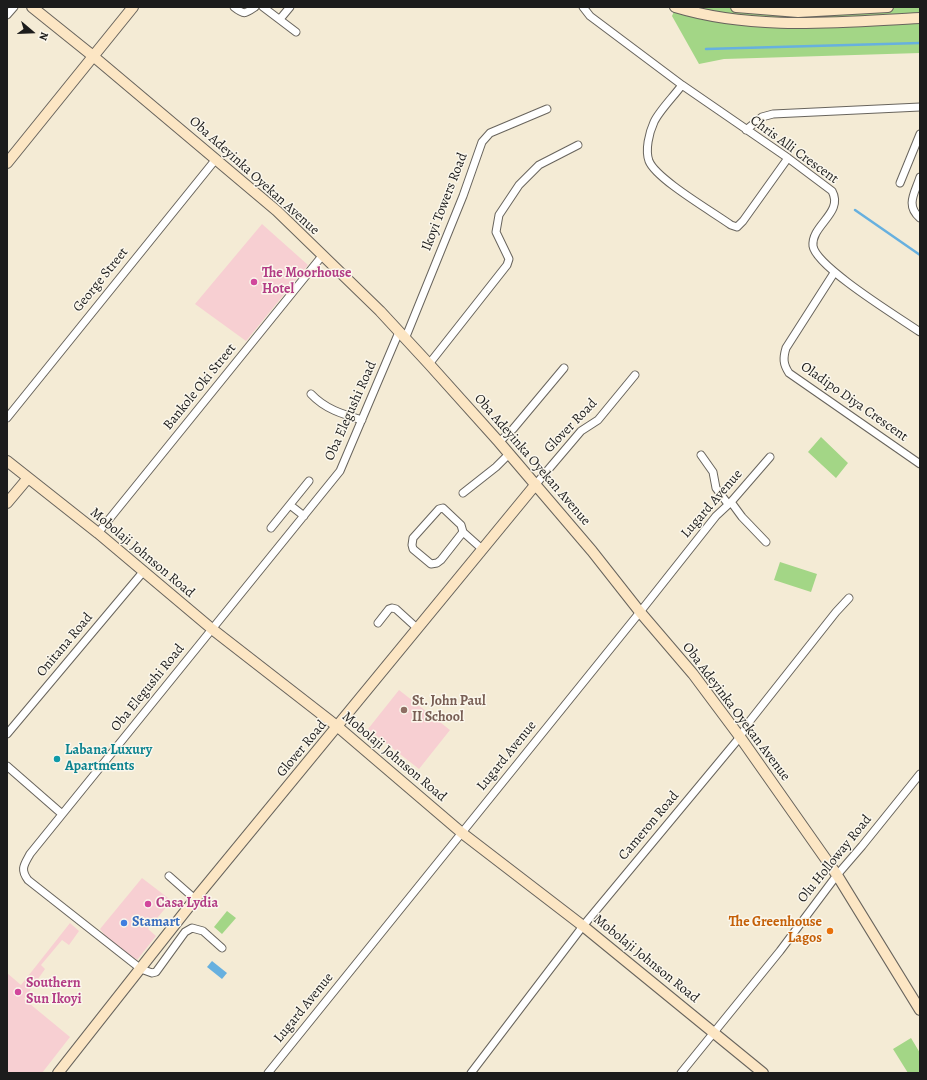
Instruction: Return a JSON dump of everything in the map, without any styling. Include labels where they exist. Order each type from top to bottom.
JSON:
[{"type":"main road","name":"Oba Adeyinka Oyekan Avenue","points":[[32,7],[93,56],[277,211],[380,312],[499,442],[536,484],[592,551],[640,612],[693,674],[740,737],[837,875],[920,1010]]},
{"type":"main road","points":[[7,163],[134,7]]},
{"type":"main road","points":[[675,7],[746,21],[784,23],[920,18]]},
{"type":"main road","points":[[736,7],[798,12],[888,7]]},
{"type":"main road","name":"Mobolaji Johnson Road","points":[[7,460],[98,533],[212,629],[338,727],[462,833],[583,926],[763,1073]]},
{"type":"main road","points":[[7,503],[28,478]]},
{"type":"main road","name":"Glover Road","points":[[58,1073],[195,899],[338,727],[536,484]]},
{"type":"street","points":[[7,15],[14,7]]},
{"type":"street","points":[[234,7],[243,13],[246,13],[255,7]]},
{"type":"street","points":[[263,7],[296,32]]},
{"type":"street","points":[[280,19],[290,7]]},
{"type":"street","name":"Chris Alli Crescent","points":[[583,7],[590,16],[682,85],[788,158],[832,191],[836,198],[835,204],[816,235],[813,244],[814,250],[818,257],[834,273],[920,332]]},
{"type":"street","points":[[682,85],[654,121],[649,135],[649,160],[654,170],[670,184],[731,224],[737,226],[743,221],[788,158]]},
{"type":"street","points":[[746,130],[762,116],[773,114],[920,107]]},
{"type":"street","name":"Ikoyi Towers Road","points":[[402,336],[463,196],[482,142],[490,133],[547,109]]},
{"type":"street","points":[[900,183],[920,134]]},
{"type":"street","points":[[429,364],[507,265],[509,259],[496,232],[499,215],[519,185],[539,165],[578,145]]},
{"type":"street","name":"George Street","points":[[7,418],[216,159]]},
{"type":"street","points":[[920,177],[911,207],[914,213],[920,218]]},
{"type":"street","name":"Bankole Oki Street","points":[[98,533],[322,256]]},
{"type":"street","name":"Oladipo Diya Crescent","points":[[834,273],[786,348],[783,361],[786,369],[789,373],[920,464]]},
{"type":"street","name":"Oba Elegushi Road","points":[[141,969],[28,880],[23,873],[24,865],[30,854],[62,814],[340,471],[362,420],[402,336]]},
{"type":"street","points":[[499,442],[513,428],[564,368]]},
{"type":"street","name":"Glover Road","points":[[536,484],[582,432],[598,420],[635,375]]},
{"type":"street","points":[[311,394],[321,403],[334,411],[362,420]]},
{"type":"street","points":[[463,493],[496,467],[509,454]]},
{"type":"street","points":[[701,455],[713,472],[716,488],[766,542]]},
{"type":"street","name":"Lugard Avenue","points":[[268,1073],[716,516],[770,457]]},
{"type":"street","points":[[271,528],[309,481]]},
{"type":"street","points":[[290,504],[304,516]]},
{"type":"street","points":[[463,532],[437,563],[431,564],[413,549],[413,538],[438,509],[443,508],[461,525],[463,532],[482,549]]},
{"type":"street","name":"Onitana Road","points":[[7,734],[143,572]]},
{"type":"street","name":"Cameron Road","points":[[471,1073],[583,926],[740,737],[749,722],[836,612],[849,598]]},
{"type":"street","points":[[378,623],[392,608],[396,609],[418,629]]},
{"type":"street","points":[[7,766],[62,814]]},
{"type":"street","name":"Olu Holloway Road","points":[[681,1073],[780,951],[837,875],[920,774]]},
{"type":"street","points":[[170,876],[195,899]]},
{"type":"street","points":[[141,969],[152,973],[156,972],[185,932],[192,928],[202,931],[222,948]]},
{"type":"shaded area","name":"The Moorhouse Hotel","points":[[262,224],[308,265],[246,341],[195,304]]},
{"type":"shaded area","name":"St. John Paul II School","points":[[399,690],[450,730],[419,769],[368,729]]},
{"type":"shaded area","points":[[142,878],[176,904],[172,908],[168,905],[148,929],[156,936],[137,960],[135,958],[133,961],[103,936],[104,934],[100,929]]},
{"type":"shaded area","points":[[70,923],[79,931],[69,945],[62,940],[41,965],[45,969],[24,999],[70,1037],[42,1073],[7,1073],[7,973],[21,985]]},
{"type":"green space","points":[[676,7],[920,7],[920,53],[724,59],[699,64],[672,16]]},
{"type":"green space","points":[[821,437],[848,463],[836,478],[808,452]]},
{"type":"green space","points":[[780,562],[817,574],[811,592],[774,580]]},
{"type":"green space","points":[[227,911],[236,918],[222,934],[214,927]]},
{"type":"green space","points":[[911,1038],[920,1053],[920,1073],[908,1073],[893,1049]]},
{"type":"water","points":[[212,961],[227,973],[222,979],[207,967]]},
{"type":"waterway","points":[[706,49],[920,43]]},
{"type":"waterway","points":[[855,210],[920,255]]},
{"type":"place","name":"The Moorhouse Hotel","points":[[254,282]]},
{"type":"place","name":"St. John Paul II School","points":[[404,710]]},
{"type":"place","name":"Labana Luxury Apartments","points":[[57,759]]},
{"type":"place","name":"Casa Lydia","points":[[148,904]]},
{"type":"place","name":"Stamart","points":[[124,923]]},
{"type":"place","name":"The Greenhouse Lagos","points":[[830,931]]},
{"type":"place","name":"Southern Sun Ikoyi","points":[[18,992]]}]
